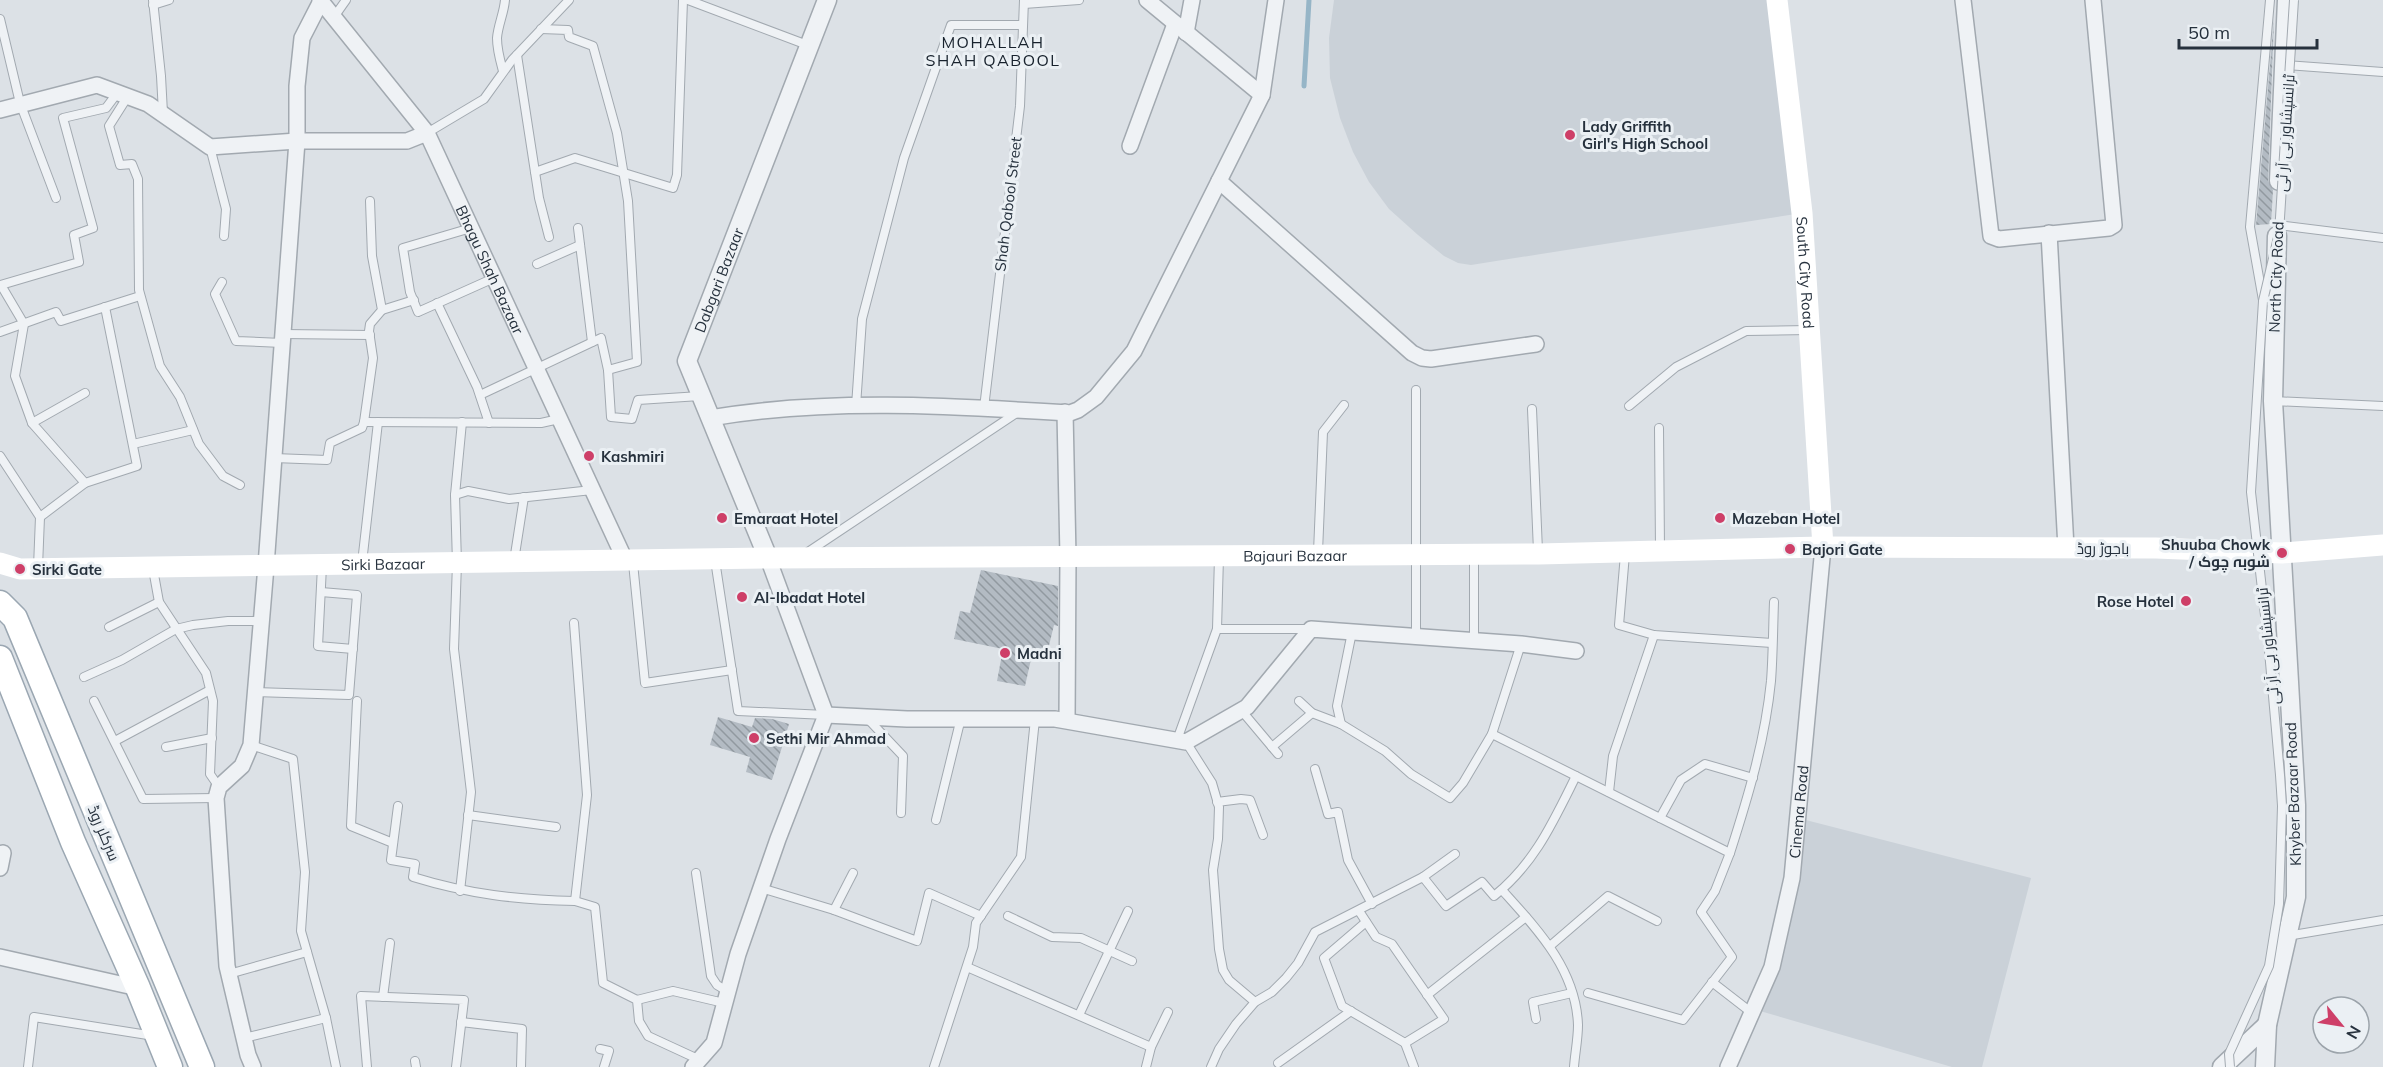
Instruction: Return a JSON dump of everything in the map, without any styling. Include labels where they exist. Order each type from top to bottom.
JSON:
[{"type":"main road","name":"South City Road","points":[[1777,0],[1802,213],[1823,547]]},
{"type":"main road","name":"باجوڑ روڈ","points":[[1823,547],[2156,548],[2282,553],[2383,544]]},
{"type":"main road","name":"Bajauri Bazaar","points":[[768,558],[1474,555],[1823,547]]},
{"type":"main road","name":"Sirki Bazaar","points":[[0,563],[20,569],[38,569],[768,558]]},
{"type":"main road","name":"سرکلر روڈ","points":[[1,606],[15,618],[202,1067]]},
{"type":"main road","points":[[0,658],[73,842],[138,988],[170,1067]]},
{"type":"street","name":"Bhagu Shah Bazaar","points":[[320,0],[427,134],[592,490],[629,560]]},
{"type":"street","points":[[253,1067],[229,974],[218,792],[242,766],[251,745],[297,141],[297,86],[302,38],[320,0]]},
{"type":"street","name":"Dabgari Bazaar","points":[[768,558],[687,361],[827,0]]},
{"type":"street","points":[[1147,0],[1262,95]]},
{"type":"street","points":[[1130,146],[1192,0]]},
{"type":"street","points":[[710,418],[747,411],[811,406],[984,408],[1065,412],[1078,410],[1096,397],[1134,351],[1262,95],[1276,0]]},
{"type":"street","points":[[1963,0],[1991,236],[1999,239],[2109,228],[2114,225],[2093,0]]},
{"type":"street","name":"North City Road","points":[[2282,553],[2272,401],[2287,0]]},
{"type":"street","points":[[0,110],[97,85],[148,104],[210,147],[297,141],[407,141],[427,134]]},
{"type":"street","points":[[1219,182],[1412,353],[1431,359],[1536,344]]},
{"type":"street","points":[[2049,233],[2066,548]]},
{"type":"street","points":[[1065,412],[1068,557],[1067,720]]},
{"type":"street","name":"Cinema Road","points":[[1728,1067],[1772,967],[1792,878],[1823,547]]},
{"type":"street","name":"Khyber Bazaar Road","points":[[2265,1067],[2266,1025],[2296,897],[2296,805],[2284,622],[2282,553]]},
{"type":"street","points":[[702,1065],[714,1043],[726,997],[761,888],[826,715],[768,558]]},
{"type":"street","points":[[826,715],[1067,720],[1182,741],[1247,706],[1311,629],[1474,640],[1576,651]]},
{"type":"street","points":[[0,957],[138,988]]},
{"type":"street","points":[[2226,1061],[2266,1025]]},
{"type":"lane","points":[[163,113],[162,76],[153,2],[168,0]]},
{"type":"lane","points":[[334,17],[345,0]]},
{"type":"lane","points":[[503,71],[497,50],[497,36],[505,0]]},
{"type":"lane","points":[[427,134],[484,99],[503,71],[569,0]]},
{"type":"lane","points":[[535,172],[575,158],[673,188],[677,176],[683,0]]},
{"type":"lane","points":[[688,0],[810,46]]},
{"type":"lane","points":[[1024,2],[1079,0]]},
{"type":"lane","name":"ٹرانسپشاور بی آر ٹی","points":[[2263,301],[2250,227],[2270,0]]},
{"type":"lane","name":"ٹرانسپشاور بی آر ٹی","points":[[2230,1067],[2226,1061],[2268,966],[2279,904],[2281,785],[2251,492],[2263,301],[2279,233],[2295,0]]},
{"type":"lane","name":"Shah Qabool Street","points":[[984,408],[1020,106],[1024,2]]},
{"type":"lane","points":[[0,19],[20,104],[56,198]]},
{"type":"lane","points":[[856,406],[862,319],[904,158],[951,25],[1023,25]]},
{"type":"lane","points":[[541,29],[568,30],[569,37],[593,46],[617,133],[628,201],[637,362],[608,370]]},
{"type":"lane","points":[[517,55],[535,172],[549,237]]},
{"type":"lane","points":[[2283,65],[2383,72]]},
{"type":"lane","points":[[123,94],[109,126],[120,165],[132,164],[138,179],[140,296],[160,366],[180,397],[199,444],[223,476],[240,485]]},
{"type":"lane","points":[[85,483],[32,423],[15,376],[24,324],[1,285],[79,262],[74,235],[93,228],[63,118],[106,108],[123,94]]},
{"type":"lane","points":[[210,147],[226,208],[224,236]]},
{"type":"lane","points":[[370,201],[372,256],[382,310]]},
{"type":"lane","points":[[2278,225],[2383,238]]},
{"type":"lane","points":[[471,228],[403,248],[418,312],[494,278]]},
{"type":"lane","points":[[578,228],[592,342]]},
{"type":"lane","points":[[537,264],[580,245]]},
{"type":"lane","points":[[222,282],[215,294],[236,341],[370,335]]},
{"type":"lane","points":[[0,332],[56,312],[62,321],[140,296]]},
{"type":"lane","points":[[274,458],[327,460],[330,443],[362,428],[373,358],[370,324],[382,310],[414,300]]},
{"type":"lane","points":[[437,303],[480,395],[489,423]]},
{"type":"lane","points":[[40,517],[85,483],[137,466],[105,307]]},
{"type":"lane","points":[[1629,406],[1676,367],[1746,331],[1810,330]]},
{"type":"lane","points":[[480,395],[601,338],[608,370],[611,417],[632,419],[639,400],[701,396]]},
{"type":"lane","points":[[1416,390],[1416,636]]},
{"type":"lane","points":[[32,423],[85,393]]},
{"type":"lane","points":[[2272,401],[2383,406]]},
{"type":"lane","points":[[1318,555],[1323,432],[1344,405]]},
{"type":"lane","points":[[798,558],[1022,409]]},
{"type":"lane","points":[[1532,409],[1539,554]]},
{"type":"lane","points":[[364,422],[541,423],[559,419]]},
{"type":"lane","points":[[362,564],[378,422]]},
{"type":"lane","points":[[460,891],[471,792],[454,649],[457,563],[455,495],[462,422]]},
{"type":"lane","points":[[1659,428],[1660,552]]},
{"type":"lane","points":[[133,444],[193,430]]},
{"type":"lane","points":[[0,456],[40,517],[38,569]]},
{"type":"lane","points":[[455,495],[468,491],[509,499],[592,490]]},
{"type":"lane","points":[[514,562],[524,497]]},
{"type":"lane","points":[[1626,553],[1619,625],[1654,635],[1772,643]]},
{"type":"lane","points":[[1474,555],[1474,640]]},
{"type":"lane","points":[[1220,556],[1217,629],[1182,741],[1212,783],[1219,807],[1218,839],[1213,870],[1218,912],[1219,949],[1223,970],[1229,980],[1255,1002]]},
{"type":"lane","points":[[714,559],[738,711],[826,715]]},
{"type":"lane","points":[[629,560],[645,683],[732,670]]},
{"type":"lane","points":[[322,565],[318,646],[353,649]]},
{"type":"lane","points":[[94,701],[143,799],[218,792],[210,774],[213,701],[206,673],[159,602],[152,567]]},
{"type":"lane","points":[[255,692],[349,695],[357,595],[321,592]]},
{"type":"lane","points":[[109,627],[159,602]]},
{"type":"lane","points":[[1588,993],[1683,1020],[1732,957],[1701,912],[1715,891],[1730,853],[1753,778],[1768,702],[1774,602]]},
{"type":"lane","points":[[84,677],[122,660],[176,629],[228,621],[262,621]]},
{"type":"lane","points":[[574,623],[586,795],[575,901]]},
{"type":"lane","points":[[1217,629],[1311,629]]},
{"type":"lane","points":[[1341,724],[1337,706],[1352,632]]},
{"type":"lane","points":[[1609,792],[1613,756],[1654,635]]},
{"type":"lane","points":[[1299,701],[1312,713],[1341,724],[1385,751],[1411,774],[1450,798],[1463,783],[1492,734],[1521,644]]},
{"type":"lane","points":[[115,741],[210,690]]},
{"type":"lane","points":[[357,701],[351,826],[393,843]]},
{"type":"lane","points":[[1241,710],[1278,754]]},
{"type":"lane","points":[[1272,747],[1312,713]]},
{"type":"lane","points":[[866,717],[903,756],[901,813]]},
{"type":"lane","points":[[936,820],[961,718]]},
{"type":"lane","points":[[934,1067],[973,946],[976,923],[1021,858],[1035,719]]},
{"type":"lane","points":[[1492,734],[1730,853]]},
{"type":"lane","points":[[166,747],[212,738]]},
{"type":"lane","points":[[251,745],[293,759],[305,872],[301,931],[326,1018],[336,1067]]},
{"type":"lane","points":[[1660,818],[1681,780],[1705,764],[1753,778]]},
{"type":"lane","points":[[1315,769],[1328,814],[1338,812],[1348,860],[1372,904]]},
{"type":"lane","points":[[1423,877],[1446,906],[1482,882],[1494,896],[1521,872],[1544,839],[1576,776]]},
{"type":"lane","points":[[1217,802],[1241,798],[1250,800],[1263,835]]},
{"type":"lane","points":[[398,806],[391,860],[415,864],[413,877],[460,891],[521,900],[575,901],[595,907],[603,983],[637,1000],[673,991],[726,997]]},
{"type":"lane","points":[[468,815],[556,827]]},
{"type":"lane","points":[[1211,1067],[1219,1049],[1236,1024],[1255,1002],[1272,992],[1286,978],[1298,963],[1316,932],[1423,877],[1455,854]]},
{"type":"lane","points":[[696,873],[711,976],[726,997]]},
{"type":"lane","points":[[834,910],[853,873]]},
{"type":"lane","points":[[761,888],[834,910],[917,941],[929,893],[981,916]]},
{"type":"lane","points":[[1502,890],[1550,946],[1570,985],[1578,1024],[1574,1067]]},
{"type":"lane","points":[[1550,946],[1608,896],[1657,921]]},
{"type":"lane","points":[[1079,1015],[1128,911]]},
{"type":"lane","points":[[1359,911],[1376,937],[1392,944],[1444,1019],[1405,1043]]},
{"type":"lane","points":[[1008,916],[1052,937],[1082,938],[1132,961]]},
{"type":"lane","points":[[1427,995],[1526,918]]},
{"type":"lane","points":[[2286,936],[2383,920]]},
{"type":"lane","points":[[1366,922],[1324,958],[1342,1006],[1405,1043],[1414,1067]]},
{"type":"lane","points":[[383,997],[390,944]]},
{"type":"lane","points":[[229,974],[307,952]]},
{"type":"lane","points":[[967,966],[1151,1047]]},
{"type":"lane","points":[[1712,982],[1752,1013]]},
{"type":"lane","points":[[1536,1019],[1533,1002],[1572,993]]},
{"type":"lane","points":[[368,1067],[361,996],[464,1000],[456,1067]]},
{"type":"lane","points":[[637,1000],[639,1021],[648,1036],[702,1065]]},
{"type":"lane","points":[[1278,1063],[1351,1011]]},
{"type":"lane","points":[[1146,1067],[1151,1047],[1168,1012]]},
{"type":"lane","points":[[28,1067],[34,1017],[158,1037]]},
{"type":"lane","points":[[244,1038],[326,1018]]},
{"type":"lane","points":[[461,1022],[522,1029],[521,1067]]},
{"type":"lane","points":[[600,1050],[609,1052],[604,1067]]},
{"type":"lane","points":[[2226,1061],[2234,1067]]},
{"type":"shaded area","name":"Lady Griffith Girl's High School","points":[[1334,0],[1777,0],[1802,213],[1471,265],[1458,263],[1444,256],[1389,209],[1369,182],[1353,152],[1340,118],[1330,78],[1329,38]]},
{"type":"shaded area","points":[[1798,818],[2031,878],[1982,1067],[1952,1067],[1753,1009],[1772,967]]},
{"type":"building","points":[[2274,19],[2268,181],[2273,190],[2271,224],[2256,225]]},
{"type":"building","points":[[981,570],[1058,586],[1058,626],[1054,625],[1046,658],[1032,655],[1025,686],[997,681],[1003,649],[954,639],[960,611],[970,613]]},
{"type":"building","points":[[718,717],[752,727],[755,718],[772,719],[789,724],[772,780],[746,772],[750,757],[710,745]]},
{"type":"waterway","points":[[1304,86],[1309,0]]},
{"type":"place","name":"Lady Griffith Girl's High School","points":[[1570,135]]},
{"type":"place","name":"Kashmiri","points":[[589,456]]},
{"type":"place","name":"Emaraat Hotel","points":[[722,518]]},
{"type":"place","name":"Mazeban Hotel","points":[[1720,518]]},
{"type":"place","name":"Bajori Gate","points":[[1790,549]]},
{"type":"place","name":"Shuuba Chowk / شوبہ چوک","points":[[2282,553]]},
{"type":"place","name":"Sirki Gate","points":[[20,569]]},
{"type":"place","name":"Al-Ibadat Hotel","points":[[742,597]]},
{"type":"place","name":"Rose Hotel","points":[[2186,601]]},
{"type":"place","name":"Madni","points":[[1005,653]]},
{"type":"place","name":"Sethi Mir Ahmad","points":[[754,738]]},
{"type":"district","name":"MOHALLAH SHAH QABOOL","points":[[993,51]]}]
